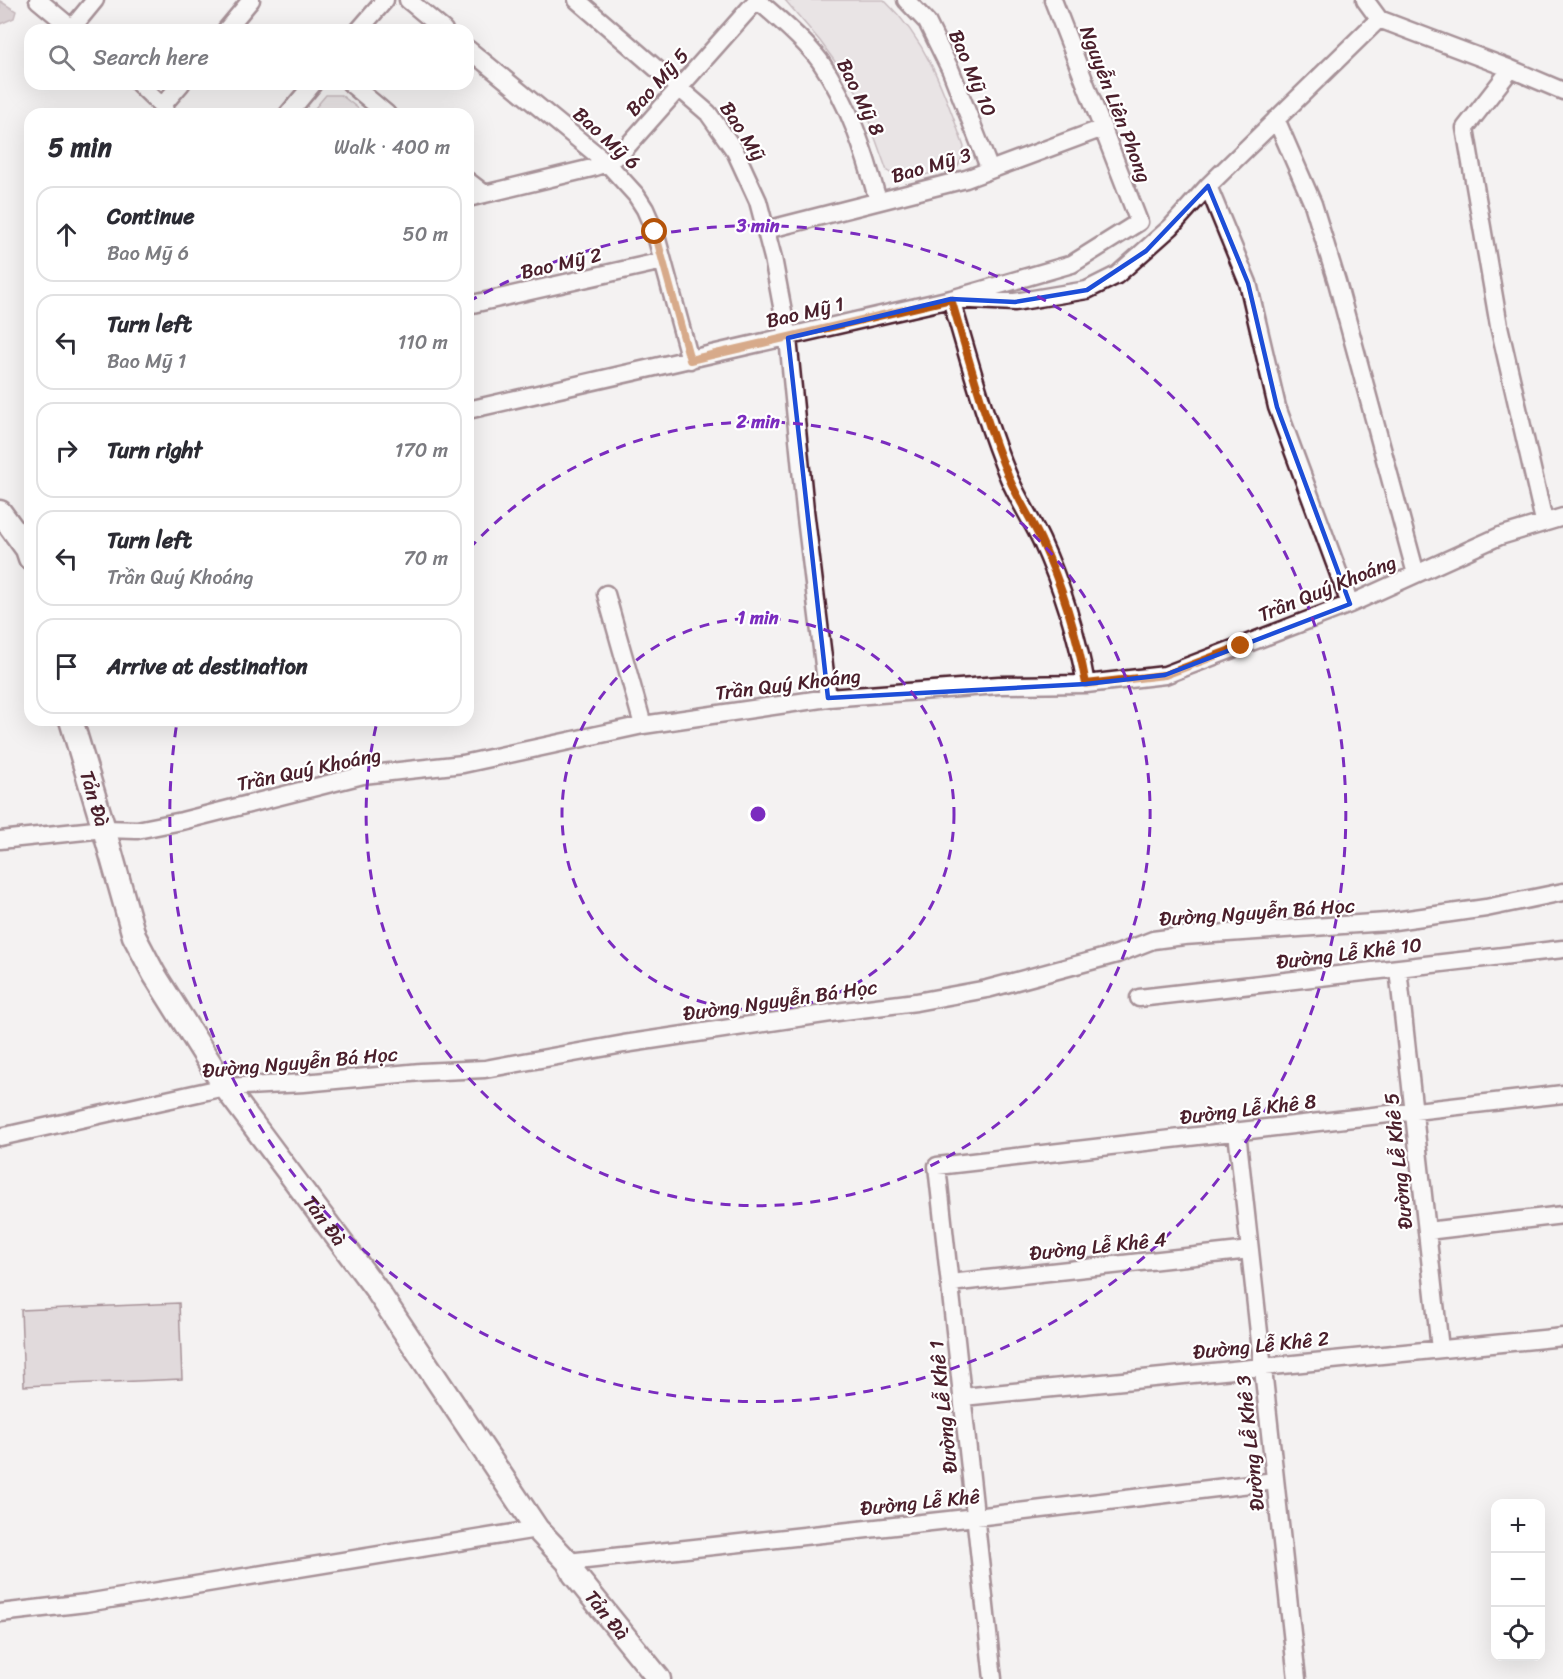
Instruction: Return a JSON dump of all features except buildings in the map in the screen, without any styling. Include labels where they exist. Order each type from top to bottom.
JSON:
[{"type":"main road","points":[[0,512],[24,545]]},
{"type":"main road","name":"Tản Đà","points":[[73,726],[105,829],[134,936],[160,984],[225,1087],[376,1289],[537,1528],[568,1562],[574,1574],[659,1679]]},
{"type":"street","points":[[38,0],[67,24]]},
{"type":"street","points":[[77,24],[95,0]]},
{"type":"street","points":[[231,24],[251,0]]},
{"type":"street","points":[[364,24],[385,0]]},
{"type":"street","points":[[408,0],[437,24]]},
{"type":"street","name":"Bao Mỹ","points":[[577,0],[681,87],[708,113],[735,151],[758,201],[773,258],[788,338],[805,510],[828,698]]},
{"type":"street","name":"Bao Mỹ 5","points":[[474,197],[607,163],[623,151],[757,0]]},
{"type":"street","name":"Bao Mỹ 8","points":[[757,0],[819,60],[845,106],[866,155],[878,201]]},
{"type":"street","name":"Bao Mỹ 10","points":[[906,0],[927,22],[951,71],[990,170]]},
{"type":"street","name":"Nguyễn Liên Phong","points":[[1053,0],[1139,222]]},
{"type":"street","points":[[1365,0],[1379,20],[1512,69],[1563,91]]},
{"type":"street","points":[[1086,684],[1081,655],[1059,583],[1040,538],[1009,479],[979,392],[951,299],[1015,302],[1087,290],[1117,274],[1146,251],[1208,186],[1379,20]]},
{"type":"street","name":"Bao Mỹ 6","points":[[474,54],[607,163],[622,177],[645,209],[655,232],[690,360]]},
{"type":"street","points":[[1512,69],[1465,128],[1499,326],[1544,521]]},
{"type":"street","points":[[145,90],[162,108]]},
{"type":"street","points":[[165,108],[177,90]]},
{"type":"street","points":[[293,108],[309,90]]},
{"type":"street","points":[[358,90],[380,108]]},
{"type":"street","points":[[1276,119],[1313,204],[1337,282],[1416,574]]},
{"type":"street","name":"Bao Mỹ 3","points":[[766,230],[966,179],[1103,128]]},
{"type":"street","points":[[474,185],[485,194]]},
{"type":"street","points":[[1208,186],[1248,283],[1277,407],[1350,604]]},
{"type":"street","name":"Bao Mỹ 1","points":[[474,410],[951,299],[1072,264],[1139,222]]},
{"type":"street","name":"Bao Mỹ 2","points":[[474,304],[663,261]]},
{"type":"street","name":"Trần Quý Khoáng","points":[[0,840],[105,829],[137,830],[363,776],[463,764],[643,724],[828,698],[999,685],[1086,684],[1165,675],[1350,604],[1500,536],[1563,517]]},
{"type":"street","points":[[606,594],[643,724]]},
{"type":"street","name":"Đường Nguyễn Bá Học","points":[[0,1137],[225,1087],[485,1069],[624,1044],[916,1002],[987,989],[1117,954],[1153,940],[1387,922],[1486,908],[1563,892]]},
{"type":"street","name":"Đường Lễ Khê 10","points":[[1139,998],[1563,949]]},
{"type":"street","name":"Đường Lễ Khê 5","points":[[1398,969],[1440,1349]]},
{"type":"street","name":"Đường Lễ Khê 8","points":[[938,1166],[1563,1094]]},
{"type":"street","name":"Đường Lễ Khê 3","points":[[1237,1132],[1297,1679]]},
{"type":"street","name":"Đường Lễ Khê 1","points":[[938,1166],[993,1679]]},
{"type":"street","points":[[1427,1231],[1563,1215]]},
{"type":"street","name":"Đường Lễ Khê 4","points":[[950,1283],[1250,1250]]},
{"type":"street","name":"Đường Lễ Khê 2","points":[[963,1396],[1563,1337]]},
{"type":"street","name":"Đường Lễ Khê","points":[[568,1562],[1275,1481]]},
{"type":"street","points":[[0,1613],[86,1603],[537,1528]]},
{"type":"highlighted area","points":[[1208,186],[1248,283],[1277,407],[1350,604],[1165,675],[1086,684],[828,698],[788,338],[951,299],[1015,302],[1087,290],[1146,251]]},
{"type":"shaded area","points":[[785,0],[884,0],[912,33],[942,87],[964,147],[958,166],[912,177],[903,177],[887,171],[860,96],[820,41]]},
{"type":"shaded area","points":[[0,1],[16,11],[14,18],[0,24]]},
{"type":"shaded area","points":[[326,95],[341,95],[357,108],[315,108]]},
{"type":"route","points":[[655,232],[690,360],[951,299],[979,392],[1009,479],[1040,538],[1059,583],[1081,655],[1086,684],[1165,675],[1241,646]]}]
